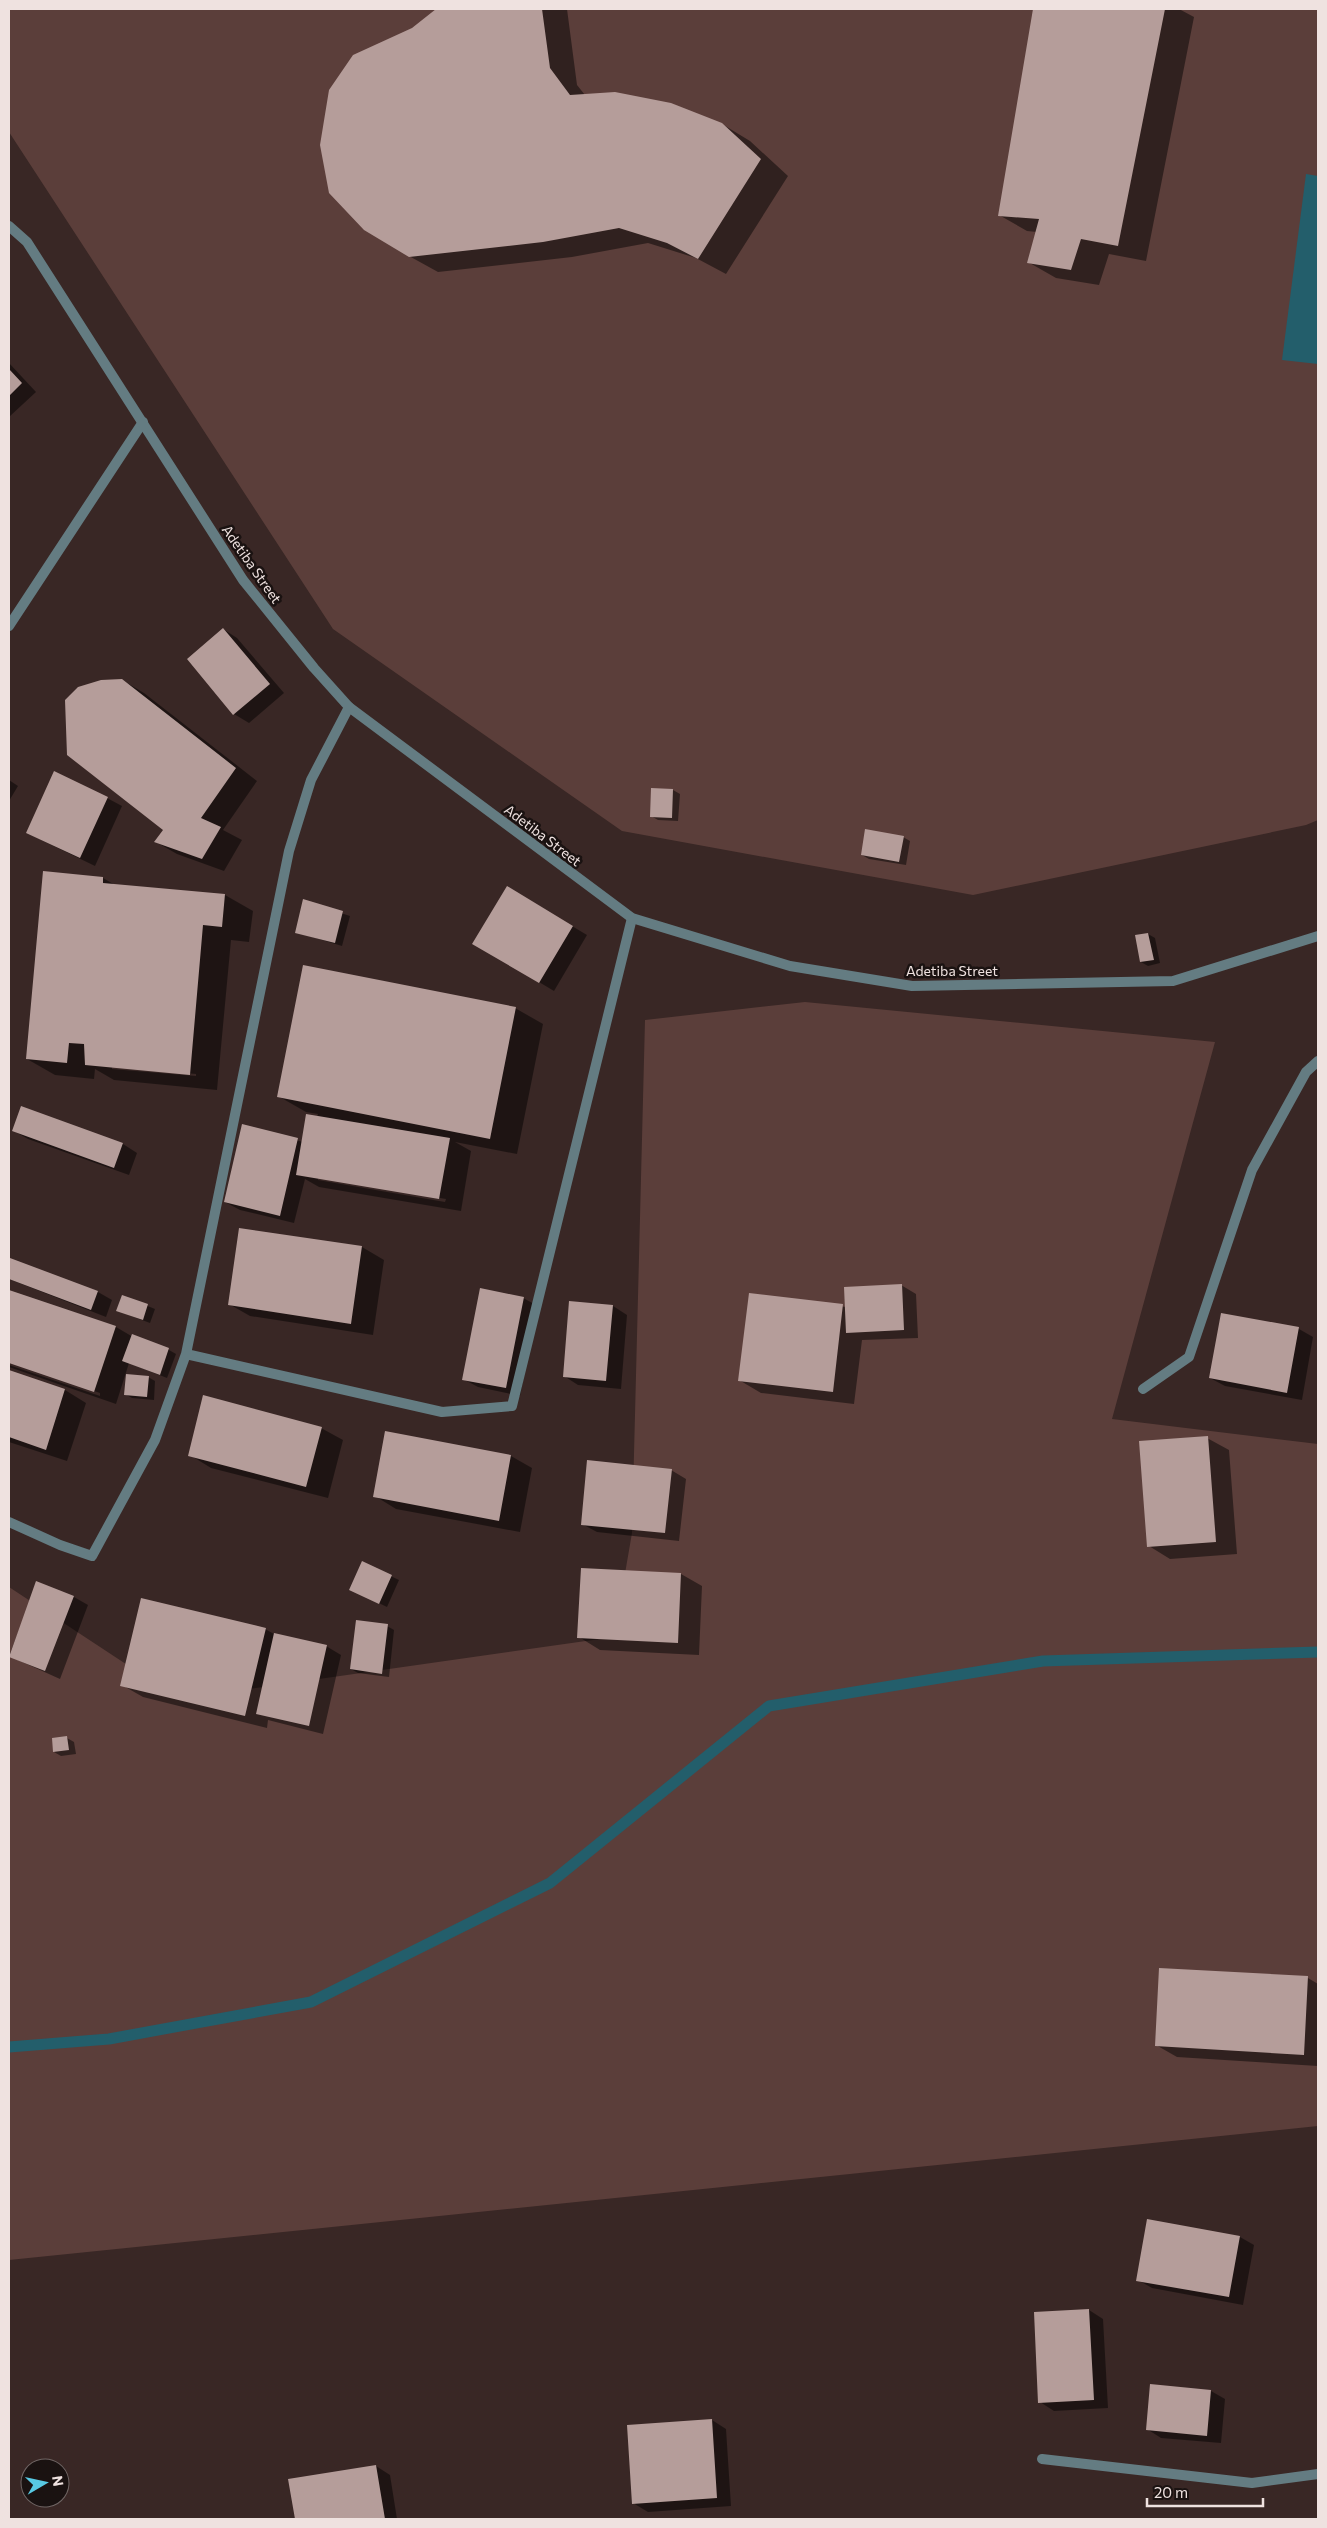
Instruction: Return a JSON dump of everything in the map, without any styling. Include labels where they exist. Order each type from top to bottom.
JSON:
[{"type":"street","name":"Adetiba Street","points":[[9,226],[27,242],[243,580],[314,668],[350,707],[632,918],[790,966],[912,986],[1172,981],[1318,936]]},
{"type":"street","points":[[9,626],[143,422]]},
{"type":"street","points":[[9,1522],[60,1545],[92,1556],[155,1440],[186,1354],[289,851],[311,780],[350,707]]},
{"type":"street","points":[[186,1354],[442,1412],[512,1406],[632,918]]},
{"type":"street","points":[[1143,1389],[1189,1357],[1252,1170],[1306,1072],[1318,1061]]},
{"type":"street","points":[[1042,2459],[1252,2483],[1318,2474]]},
{"type":"shaded area","points":[[9,9],[1318,9],[1318,820],[1306,825],[973,895],[622,831],[333,629],[9,132]]},
{"type":"shaded area","points":[[805,1002],[1215,1042],[1112,1419],[1318,1444],[1318,2126],[9,2260],[9,1587],[179,1699],[614,1637],[632,1533],[645,1020]]},
{"type":"water","points":[[1306,174],[1318,176],[1318,364],[1282,360]]},
{"type":"building","points":[[436,9],[542,9],[550,68],[570,95],[615,92],[671,103],[722,123],[761,159],[698,259],[667,243],[619,228],[543,242],[409,257],[364,230],[329,193],[320,145],[329,90],[353,55],[412,28]]},
{"type":"building","points":[[1033,9],[1165,9],[1118,246],[1081,239],[1071,270],[1027,263],[1039,219],[998,216]]},
{"type":"building","points":[[9,369],[22,383],[9,396]]},
{"type":"building","points":[[223,628],[270,684],[233,715],[187,659]]},
{"type":"building","points":[[122,679],[236,768],[201,818],[221,827],[202,859],[154,842],[163,830],[67,755],[65,700],[78,687],[101,680]]},
{"type":"building","points":[[54,771],[108,797],[80,858],[26,833]]},
{"type":"building","points":[[651,788],[673,789],[672,818],[650,817]]},
{"type":"building","points":[[865,829],[904,836],[899,862],[861,855]]},
{"type":"building","points":[[43,871],[103,877],[103,883],[225,894],[222,927],[203,925],[190,1075],[85,1065],[84,1044],[69,1043],[67,1063],[26,1059]]},
{"type":"building","points":[[507,886],[573,926],[539,983],[472,944]]},
{"type":"building","points":[[303,899],[343,911],[335,943],[295,933]]},
{"type":"building","points":[[1148,933],[1154,960],[1140,962],[1135,935]]},
{"type":"building","points":[[303,965],[516,1007],[490,1139],[277,1097]]},
{"type":"building","points":[[21,1106],[123,1143],[114,1168],[12,1131]]},
{"type":"building","points":[[306,1114],[450,1138],[439,1199],[296,1175]]},
{"type":"building","points":[[242,1124],[298,1138],[280,1216],[224,1202]]},
{"type":"building","points":[[239,1228],[362,1246],[351,1324],[228,1305]]},
{"type":"building","points":[[10,1258],[98,1291],[91,1310],[9,1279]]},
{"type":"building","points":[[902,1284],[904,1330],[846,1333],[844,1287]]},
{"type":"building","points":[[480,1288],[524,1297],[506,1388],[462,1380]]},
{"type":"building","points":[[9,1290],[116,1326],[94,1392],[9,1363]]},
{"type":"building","points":[[749,1293],[843,1304],[833,1392],[738,1381]]},
{"type":"building","points":[[122,1295],[148,1304],[143,1320],[116,1311]]},
{"type":"building","points":[[569,1301],[613,1305],[606,1381],[563,1377]]},
{"type":"building","points":[[1221,1313],[1299,1327],[1287,1393],[1209,1378]]},
{"type":"building","points":[[132,1334],[169,1348],[160,1375],[122,1361]]},
{"type":"building","points":[[9,1370],[65,1389],[46,1450],[9,1437]]},
{"type":"building","points":[[126,1374],[149,1376],[147,1397],[124,1395]]},
{"type":"building","points":[[203,1395],[322,1427],[306,1487],[188,1456]]},
{"type":"building","points":[[385,1431],[511,1455],[499,1521],[373,1497]]},
{"type":"building","points":[[1208,1436],[1216,1542],[1147,1547],[1139,1441]]},
{"type":"building","points":[[587,1460],[672,1469],[665,1533],[581,1525]]},
{"type":"building","points":[[362,1561],[392,1575],[379,1604],[349,1590]]},
{"type":"building","points":[[581,1568],[681,1573],[678,1643],[577,1638]]},
{"type":"building","points":[[36,1581],[74,1596],[45,1671],[9,1657]]},
{"type":"building","points":[[141,1598],[266,1628],[245,1716],[120,1686]]},
{"type":"building","points":[[356,1620],[388,1624],[382,1674],[350,1669]]},
{"type":"building","points":[[274,1633],[327,1645],[309,1726],[256,1714]]},
{"type":"building","points":[[67,1736],[69,1750],[53,1752],[52,1738]]},
{"type":"building","points":[[1159,1968],[1308,1976],[1304,2055],[1155,2046]]},
{"type":"building","points":[[1147,2219],[1240,2236],[1229,2297],[1136,2281]]},
{"type":"building","points":[[1089,2309],[1094,2400],[1038,2403],[1034,2312]]},
{"type":"building","points":[[1150,2384],[1211,2390],[1207,2436],[1146,2430]]},
{"type":"building","points":[[712,2419],[717,2498],[632,2504],[627,2425]]},
{"type":"building","points":[[376,2465],[385,2519],[295,2519],[288,2479]]},
{"type":"waterway","points":[[9,2047],[109,2039],[311,2002],[550,1883],[769,1706],[1043,1661],[1318,1652]]}]
